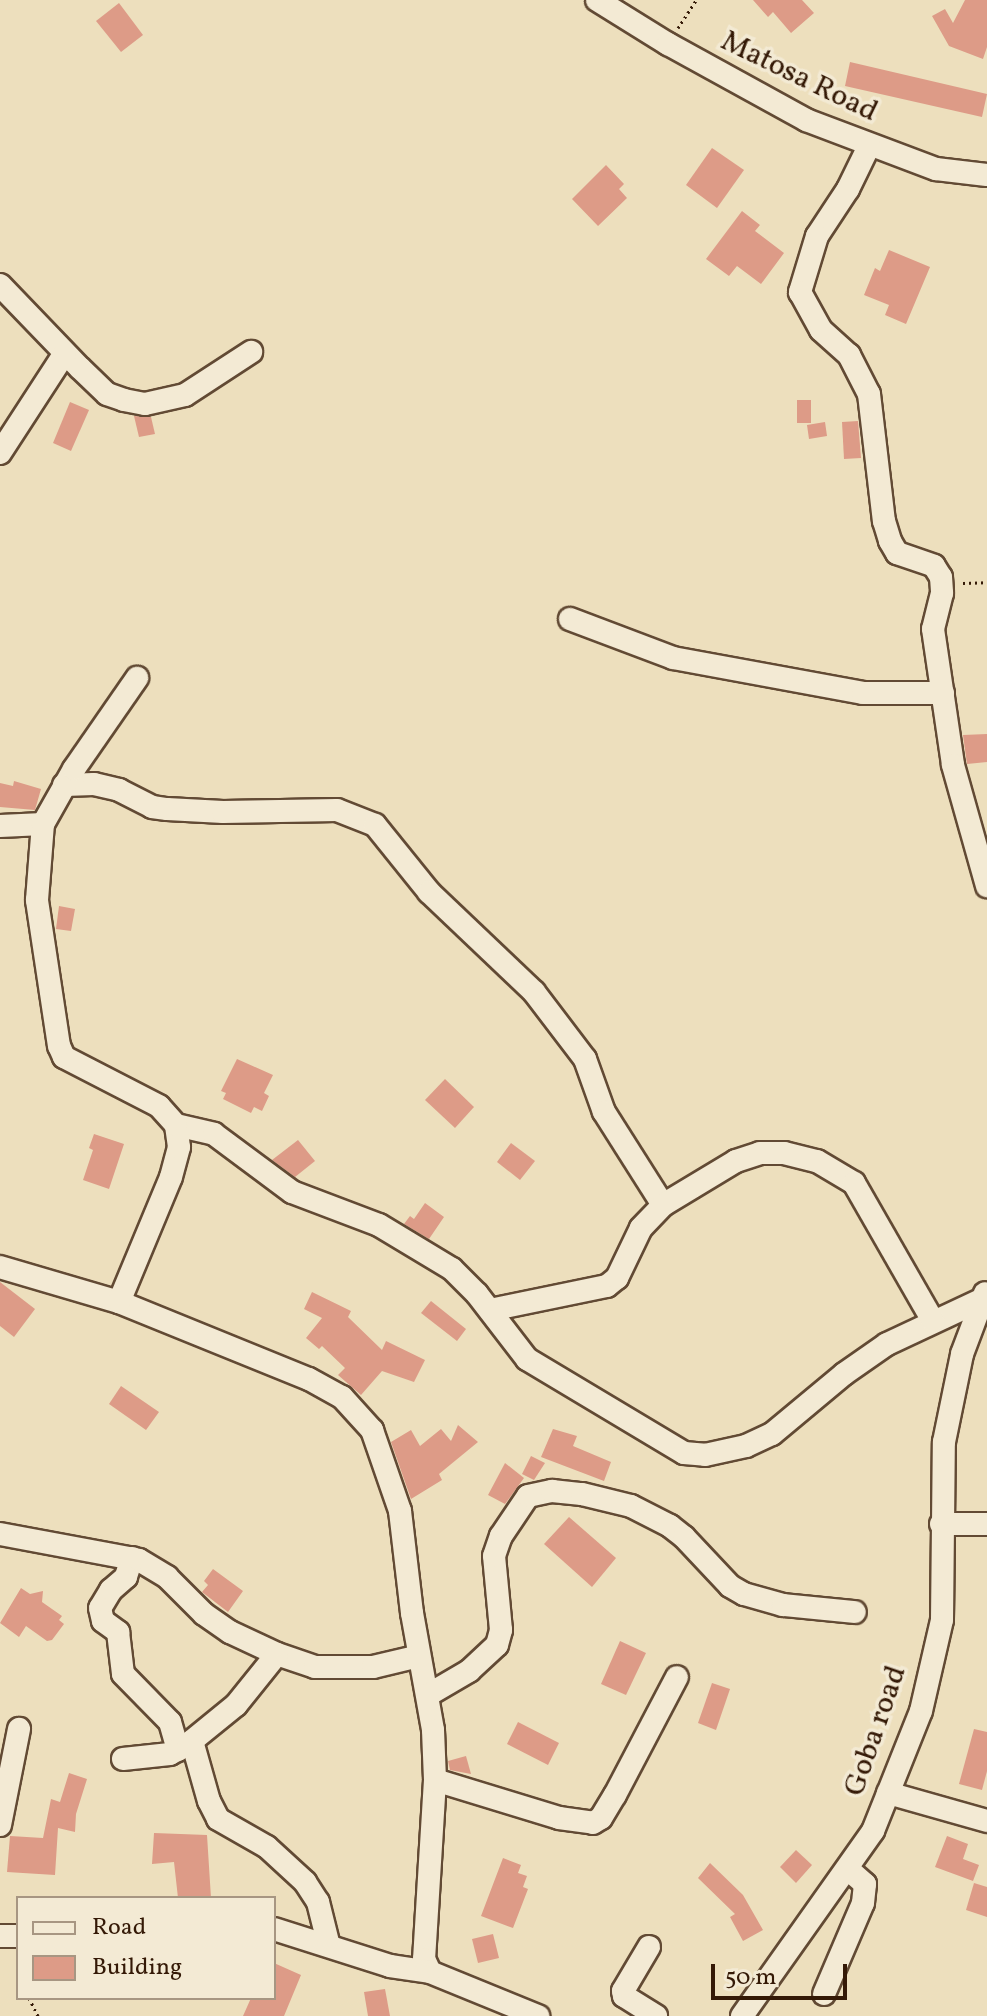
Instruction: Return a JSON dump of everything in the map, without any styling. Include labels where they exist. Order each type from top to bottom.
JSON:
[{"type":"street","name":"Matosa Road","points":[[597,0],[668,44],[806,120],[936,169],[987,175]]},
{"type":"street","points":[[869,146],[848,189],[817,236],[800,292],[821,330],[849,355],[869,394],[890,541],[897,553],[934,566],[942,584],[933,629],[953,765],[987,886]]},
{"type":"street","points":[[0,285],[107,394],[145,404],[185,395],[251,352]]},
{"type":"street","points":[[0,453],[65,353]]},
{"type":"street","points":[[570,619],[673,658],[863,693],[943,693]]},
{"type":"street","points":[[119,1302],[171,1177],[179,1147],[176,1125],[159,1106],[73,1065],[64,1057],[59,1046],[37,900],[43,824],[64,785],[137,678]]},
{"type":"street","points":[[64,785],[107,787],[152,807],[167,809],[223,812],[337,810],[375,825],[429,892],[543,1003],[585,1059],[604,1112],[663,1205]]},
{"type":"street","points":[[0,826],[43,824]]},
{"type":"street","points":[[176,1125],[214,1134],[292,1192],[379,1225],[452,1269],[490,1310],[527,1359],[658,1441],[684,1453],[705,1455],[746,1446],[772,1434],[844,1374],[887,1344],[984,1294]]},
{"type":"street","points":[[490,1310],[607,1286],[617,1278],[641,1228],[663,1205],[736,1161],[760,1153],[784,1153],[817,1161],[854,1183],[933,1321]]},
{"type":"street","points":[[0,1267],[119,1302],[309,1379],[342,1397],[372,1430],[400,1511],[419,1656],[428,1695],[435,1780],[424,1928],[424,1959],[430,1972]]},
{"type":"street","name":"Goba road","points":[[742,2016],[873,1831],[921,1711],[942,1620],[944,1442],[962,1354],[984,1294]]},
{"type":"street","points":[[428,1695],[469,1671],[497,1645],[501,1630],[494,1556],[501,1536],[528,1496],[552,1491],[582,1494],[631,1506],[670,1526],[730,1586],[744,1594],[783,1605],[855,1612]]},
{"type":"street","points":[[941,1524],[987,1524]]},
{"type":"street","points":[[0,1534],[132,1558],[167,1577],[204,1614],[230,1632],[277,1654],[315,1667],[373,1667],[419,1656]]},
{"type":"street","points":[[132,1558],[126,1577],[111,1590],[100,1608],[103,1621],[118,1632],[123,1674],[170,1722],[185,1745],[218,1819],[267,1847],[305,1882],[318,1902],[329,1946]]},
{"type":"street","points":[[123,1759],[155,1757],[185,1745],[236,1705],[277,1654]]},
{"type":"street","points":[[435,1780],[559,1818],[593,1823],[601,1818],[615,1795],[677,1677]]},
{"type":"street","points":[[0,1825],[19,1729]]},
{"type":"street","points":[[888,1793],[987,1821]]},
{"type":"street","points":[[824,1994],[863,1903],[865,1884],[848,1869]]},
{"type":"street","points":[[276,1930],[390,1966],[430,1972],[538,2016]]},
{"type":"street","points":[[649,1947],[623,1991],[624,1996],[656,2016]]},
{"type":"path","points":[[668,44],[696,0]]},
{"type":"path","points":[[942,584],[987,582]]},
{"type":"building","points":[[753,0],[802,0],[814,13],[791,33],[773,12],[768,17]]},
{"type":"building","points":[[965,0],[987,0],[987,47],[983,59],[949,46],[932,16],[945,9],[953,23]]},
{"type":"building","points":[[119,3],[143,35],[121,52],[96,21]]},
{"type":"building","points":[[850,62],[987,94],[982,117],[845,86]]},
{"type":"building","points":[[712,148],[744,170],[717,208],[686,185]]},
{"type":"building","points":[[606,165],[624,184],[619,189],[627,198],[598,226],[572,199]]},
{"type":"building","points":[[742,211],[760,225],[755,231],[784,253],[761,284],[737,266],[729,276],[706,259]]},
{"type":"building","points":[[889,250],[930,267],[906,324],[885,315],[889,305],[864,295],[875,268],[880,271]]},
{"type":"building","points":[[797,400],[811,400],[811,423],[797,423]]},
{"type":"building","points":[[70,402],[89,410],[71,451],[53,443]]},
{"type":"building","points":[[134,416],[151,417],[155,434],[139,437]]},
{"type":"building","points":[[858,421],[861,458],[844,459],[842,422]]},
{"type":"building","points":[[825,422],[827,436],[809,439],[807,425]]},
{"type":"building","points":[[987,734],[987,762],[967,764],[963,735]]},
{"type":"building","points":[[14,781],[41,789],[35,810],[0,807],[0,783],[13,786]]},
{"type":"building","points":[[59,906],[75,909],[71,931],[56,929]]},
{"type":"building","points":[[237,1059],[273,1075],[264,1093],[269,1096],[262,1111],[254,1107],[251,1113],[223,1099],[226,1093],[221,1091]]},
{"type":"building","points":[[445,1079],[474,1107],[455,1128],[425,1100]]},
{"type":"building","points":[[94,1134],[124,1144],[109,1189],[83,1180],[93,1150],[89,1148]]},
{"type":"building","points":[[298,1140],[315,1161],[295,1177],[272,1160]]},
{"type":"building","points":[[511,1143],[535,1161],[520,1180],[497,1162]]},
{"type":"building","points":[[425,1203],[444,1217],[429,1239],[404,1224],[410,1216],[414,1219]]},
{"type":"building","points":[[0,1282],[35,1309],[14,1337],[0,1326]]},
{"type":"building","points":[[312,1292],[351,1311],[348,1317],[382,1350],[386,1341],[425,1360],[414,1382],[382,1371],[361,1395],[338,1375],[345,1368],[322,1346],[319,1349],[306,1338],[322,1318],[304,1309]]},
{"type":"building","points":[[431,1301],[466,1329],[457,1341],[421,1313]]},
{"type":"building","points":[[121,1386],[159,1412],[146,1430],[109,1404]]},
{"type":"building","points":[[458,1425],[478,1442],[439,1474],[442,1480],[411,1499],[391,1442],[411,1430],[420,1446],[441,1429],[451,1441]]},
{"type":"building","points":[[553,1429],[577,1436],[573,1446],[611,1462],[604,1481],[541,1457]]},
{"type":"building","points":[[531,1456],[545,1463],[534,1480],[522,1474]]},
{"type":"building","points":[[505,1463],[524,1478],[505,1504],[488,1495]]},
{"type":"building","points":[[569,1517],[616,1558],[592,1587],[544,1544]]},
{"type":"building","points":[[213,1569],[243,1591],[228,1612],[202,1592],[208,1585],[204,1581]]},
{"type":"building","points":[[21,1588],[30,1594],[43,1591],[42,1602],[62,1616],[59,1620],[64,1624],[52,1640],[47,1641],[26,1626],[19,1637],[0,1623]]},
{"type":"building","points":[[620,1641],[646,1653],[626,1695],[601,1684]]},
{"type":"building","points":[[712,1683],[730,1689],[716,1730],[698,1723]]},
{"type":"building","points":[[518,1722],[559,1743],[548,1765],[507,1744]]},
{"type":"building","points":[[974,1729],[987,1732],[987,1771],[982,1790],[959,1784]]},
{"type":"building","points":[[466,1756],[471,1774],[450,1770],[448,1761]]},
{"type":"building","points":[[69,1773],[87,1779],[76,1814],[75,1832],[58,1828],[55,1875],[7,1872],[10,1836],[43,1838],[51,1799],[60,1802]]},
{"type":"building","points":[[154,1833],[207,1835],[211,1896],[178,1896],[174,1862],[152,1864]]},
{"type":"building","points":[[947,1836],[968,1844],[963,1859],[979,1865],[973,1881],[935,1867]]},
{"type":"building","points":[[796,1850],[812,1865],[796,1883],[780,1867]]},
{"type":"building","points":[[503,1858],[521,1865],[518,1873],[527,1876],[523,1887],[528,1889],[513,1928],[481,1916]]},
{"type":"building","points":[[710,1863],[743,1895],[763,1930],[743,1941],[730,1917],[735,1914],[698,1878]]},
{"type":"building","points":[[974,1883],[987,1887],[987,1917],[966,1910]]},
{"type":"building","points":[[493,1934],[499,1958],[478,1963],[472,1939]]},
{"type":"building","points":[[276,1964],[301,1975],[284,2016],[243,2016],[250,2000],[276,2000]]},
{"type":"building","points":[[385,1989],[390,2016],[368,2016],[364,1992]]}]
